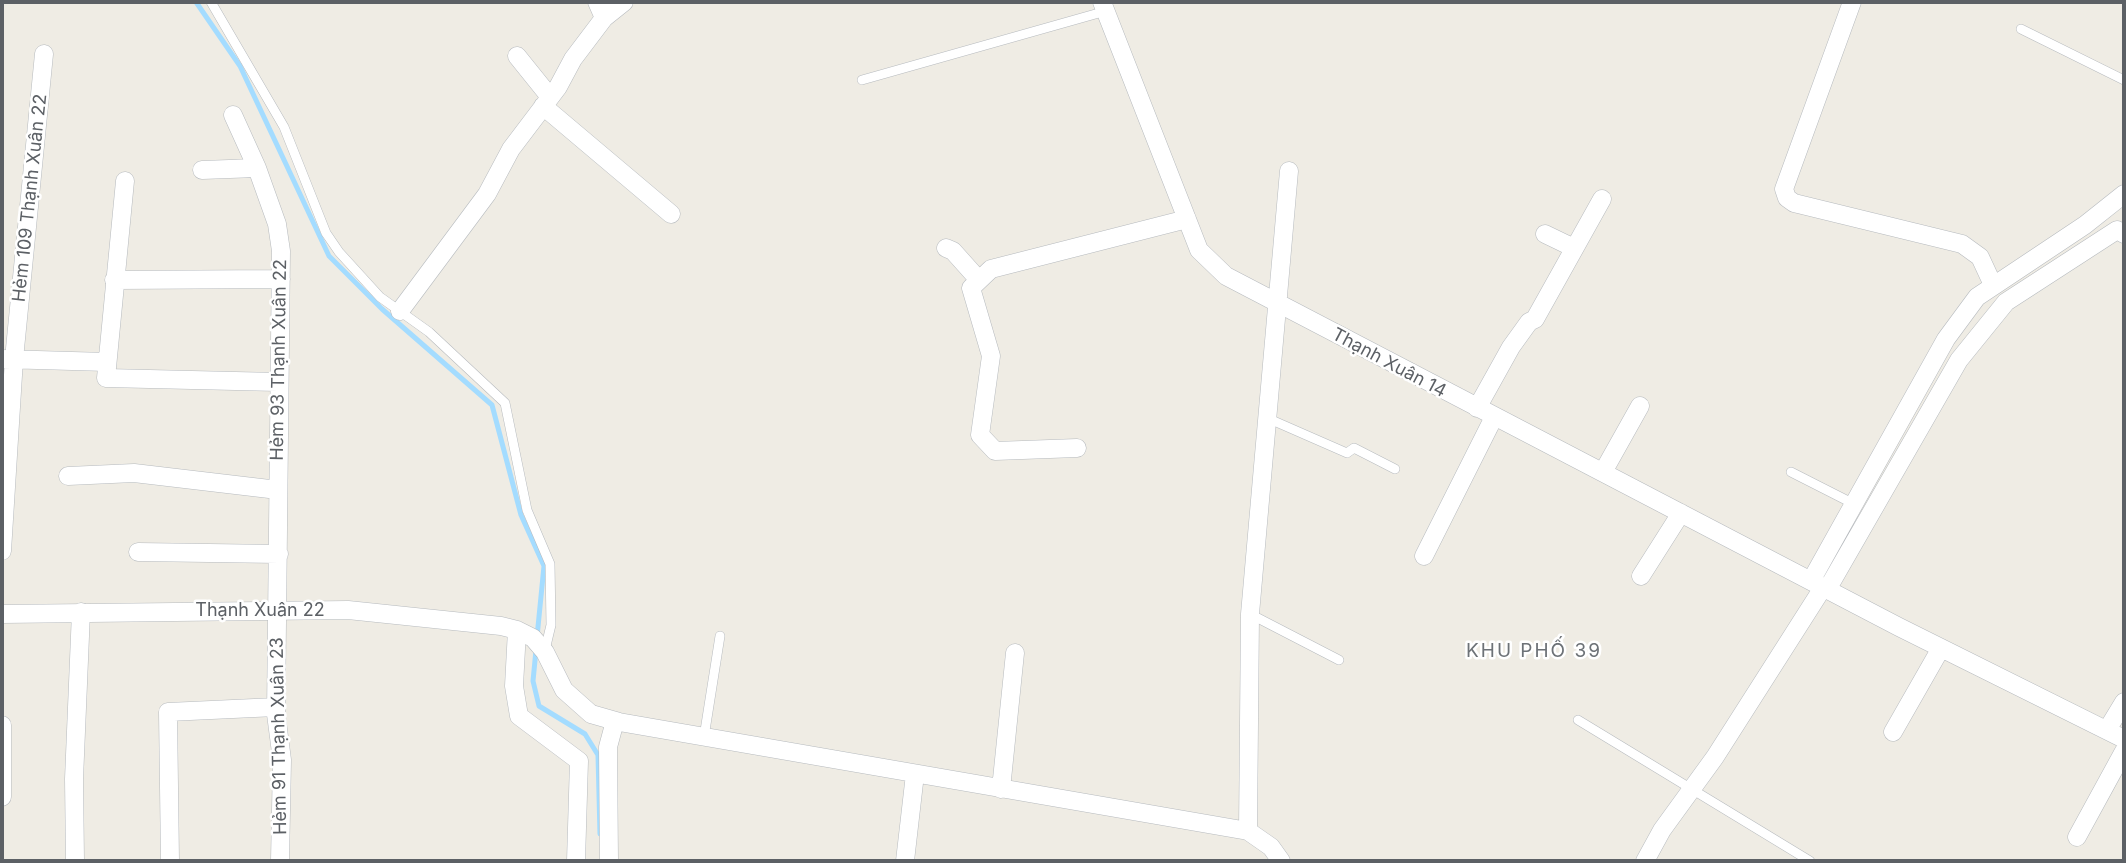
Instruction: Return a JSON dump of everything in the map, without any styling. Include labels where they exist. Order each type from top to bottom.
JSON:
[{"type":"street","points":[[400,311],[487,194],[511,149],[547,102],[601,10],[624,2]]},
{"type":"street","points":[[1852,2],[1784,189],[1787,198],[1794,203],[1962,244],[1980,257],[1993,285]]},
{"type":"street","name":"Thạnh Xuân 14","points":[[1104,6],[1199,250],[1226,276],[1941,648],[2124,739]]},
{"type":"street","name":"Hẻm 109 Thạnh Xuân 22","points":[[2,551],[8,359],[44,54]]},
{"type":"street","points":[[517,56],[547,102],[671,214]]},
{"type":"street","name":"Hẻm 93 Thạnh Xuân 22","points":[[233,115],[257,168],[277,224],[281,279],[278,610]]},
{"type":"street","points":[[202,170],[257,168]]},
{"type":"street","points":[[1248,831],[1250,614],[1289,171]]},
{"type":"street","points":[[125,181],[106,378],[278,382]]},
{"type":"street","points":[[1821,584],[1854,504],[1946,339],[1977,297],[2085,225],[2124,194]]},
{"type":"street","points":[[1477,408],[1511,347],[1529,321],[1535,319],[1602,199]]},
{"type":"street","points":[[1076,448],[995,451],[980,435],[991,356],[971,288],[991,269],[1187,219]]},
{"type":"street","points":[[1645,861],[1959,360],[2006,302],[2122,230]]},
{"type":"street","points":[[1545,234],[1574,248]]},
{"type":"street","points":[[946,248],[953,251],[978,279]]},
{"type":"street","points":[[114,279],[281,279]]},
{"type":"street","points":[[8,359],[107,362]]},
{"type":"street","points":[[1603,472],[1640,406]]},
{"type":"street","points":[[1424,556],[1493,417]]},
{"type":"street","points":[[68,476],[134,473],[278,490]]},
{"type":"street","points":[[1642,576],[1681,513]]},
{"type":"street","points":[[138,552],[279,554]]},
{"type":"street","name":"Hẻm 91 Thạnh Xuân 23","points":[[278,610],[276,708],[282,760],[280,861]]},
{"type":"street","name":"Thạnh Xuân 22","points":[[2,614],[348,610],[517,630]]},
{"type":"street","points":[[75,861],[74,779],[81,612]]},
{"type":"street","points":[[576,861],[579,761],[533,730],[519,716],[514,686],[517,630],[533,638],[545,652],[564,690],[591,714],[704,737],[1248,831],[1271,847],[1281,861]]},
{"type":"street","points":[[1893,732],[1941,648]]},
{"type":"street","points":[[1001,789],[1015,653]]},
{"type":"street","points":[[2107,730],[2124,702]]},
{"type":"street","points":[[170,861],[168,712],[276,708]]},
{"type":"street","points":[[609,861],[608,747],[615,721]]},
{"type":"street","points":[[2,725],[2,797]]},
{"type":"street","points":[[2077,837],[2124,751]]},
{"type":"street","points":[[905,861],[915,774]]},
{"type":"lane","points":[[211,2],[284,127],[326,233],[339,252],[380,297],[429,332],[505,403],[527,510],[550,564],[551,625],[545,652]]},
{"type":"lane","points":[[862,80],[1104,6]]},
{"type":"lane","points":[[2021,29],[2124,80]]},
{"type":"lane","points":[[1993,285],[2006,302]]},
{"type":"lane","points":[[1267,418],[1347,453],[1354,448],[1395,469]]},
{"type":"lane","points":[[1791,472],[1854,504]]},
{"type":"lane","points":[[1250,614],[1339,660]]},
{"type":"lane","points":[[704,737],[720,636]]},
{"type":"lane","points":[[1578,720],[1810,861]]},
{"type":"waterway","points":[[196,2],[240,66],[329,256],[382,309],[492,405],[521,515],[544,566],[537,637]]},
{"type":"waterway","points":[[536,650],[533,681],[539,706],[585,734],[598,755],[600,834]]},
{"type":"district","name":"KHU PHỐ 39","points":[[1534,651]]}]
